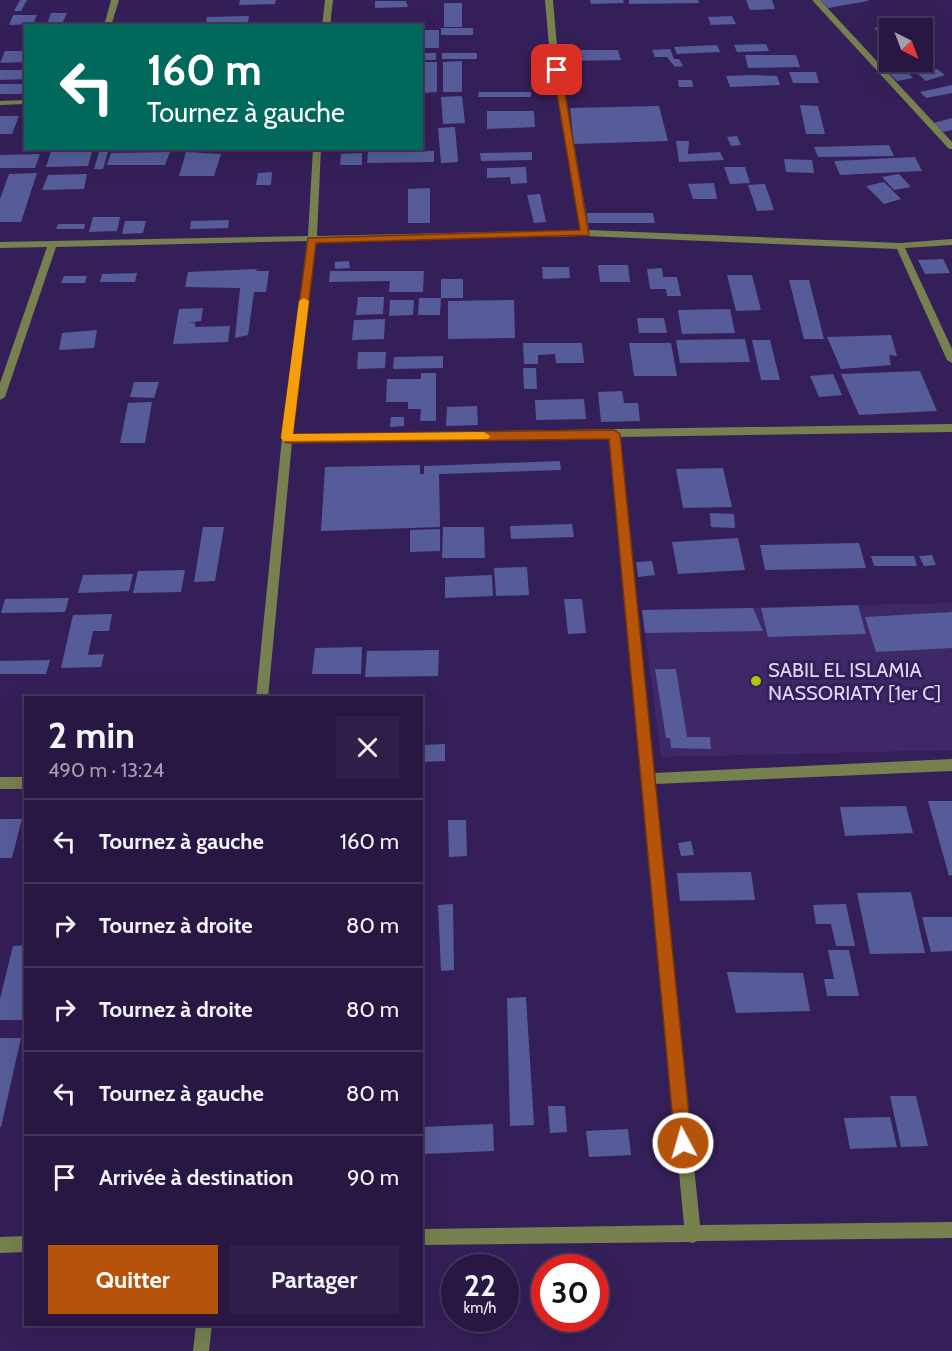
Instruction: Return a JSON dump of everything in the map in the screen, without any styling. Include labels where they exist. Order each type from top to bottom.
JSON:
[{"type":"street","points":[[108,24],[116,0]]},
{"type":"street","points":[[326,24],[329,0]]},
{"type":"street","points":[[549,0],[553,46],[585,233]]},
{"type":"street","points":[[816,0],[952,147]]},
{"type":"street","points":[[0,103],[24,102]]},
{"type":"street","points":[[262,696],[287,438],[312,240],[316,150]]},
{"type":"street","points":[[0,245],[585,233],[900,246],[952,242]]},
{"type":"street","points":[[0,397],[52,244]]},
{"type":"street","points":[[900,246],[952,360]]},
{"type":"street","points":[[287,438],[952,428]]},
{"type":"street","points":[[614,434],[693,1234]]},
{"type":"street","points":[[647,779],[952,765]]},
{"type":"street","points":[[0,783],[24,783]]},
{"type":"street","points":[[423,1237],[952,1230]]},
{"type":"street","points":[[0,1245],[24,1244]]},
{"type":"street","points":[[201,1351],[204,1326]]},
{"type":"shaded area","points":[[952,603],[952,750],[661,757],[642,610]]},
{"type":"building","points":[[20,0],[27,0],[21,11],[14,11]]},
{"type":"building","points":[[240,0],[276,0],[275,4],[239,5]]},
{"type":"building","points":[[590,0],[623,0],[624,3],[591,4]]},
{"type":"building","points":[[629,0],[698,0],[699,3],[629,4]]},
{"type":"building","points":[[746,0],[772,0],[775,9],[750,10]]},
{"type":"building","points":[[820,0],[868,0],[868,1],[828,8]]},
{"type":"building","points":[[375,1],[406,1],[408,7],[375,8]]},
{"type":"building","points":[[444,3],[462,3],[462,27],[444,27]]},
{"type":"building","points":[[51,13],[67,13],[62,24],[47,24]]},
{"type":"building","points":[[13,15],[37,15],[33,24],[9,25]]},
{"type":"building","points":[[249,16],[247,24],[205,24],[207,17]]},
{"type":"building","points":[[732,16],[736,24],[711,25],[708,17]]},
{"type":"building","points":[[441,28],[473,28],[473,35],[441,35]]},
{"type":"building","points":[[423,30],[439,30],[439,48],[423,48]]},
{"type":"building","points":[[766,44],[769,51],[737,52],[734,45]]},
{"type":"building","points":[[717,45],[720,52],[677,54],[674,47]]},
{"type":"building","points":[[670,49],[674,59],[679,59],[683,66],[675,67],[667,57],[655,57],[652,50]]},
{"type":"building","points":[[566,50],[618,50],[621,60],[567,61]]},
{"type":"building","points":[[5,51],[24,51],[24,62],[0,63]]},
{"type":"building","points":[[423,53],[436,53],[436,60],[423,60]]},
{"type":"building","points":[[442,53],[477,53],[477,59],[442,59]]},
{"type":"building","points":[[745,55],[796,55],[800,67],[748,68]]},
{"type":"building","points":[[462,61],[462,92],[443,92],[443,62]]},
{"type":"building","points":[[423,62],[437,62],[437,92],[423,93]]},
{"type":"building","points":[[937,69],[945,75],[926,81],[918,74],[933,72]]},
{"type":"building","points":[[0,70],[24,70],[24,79],[0,80]]},
{"type":"building","points":[[789,72],[816,72],[819,83],[793,83]]},
{"type":"building","points":[[888,72],[908,72],[913,78],[897,81]]},
{"type":"building","points":[[726,76],[777,76],[780,85],[730,87]]},
{"type":"building","points":[[568,77],[579,77],[582,86],[571,87]]},
{"type":"building","points":[[678,80],[692,80],[693,87],[679,87]]},
{"type":"building","points":[[0,84],[24,84],[24,94],[0,94]]},
{"type":"building","points":[[952,85],[952,93],[926,98],[920,92]]},
{"type":"building","points":[[479,92],[531,92],[531,97],[478,97]]},
{"type":"building","points":[[462,96],[465,123],[443,124],[441,97]]},
{"type":"building","points":[[800,105],[818,106],[825,134],[806,134]]},
{"type":"building","points":[[659,106],[668,141],[574,144],[570,108]]},
{"type":"building","points":[[487,111],[534,111],[535,127],[487,129]]},
{"type":"building","points":[[0,116],[19,116],[12,134],[0,134]]},
{"type":"building","points":[[952,118],[952,130],[943,132],[933,123]]},
{"type":"building","points":[[455,127],[458,162],[441,163],[438,128]]},
{"type":"building","points":[[737,136],[741,145],[731,146],[727,137]]},
{"type":"building","points":[[676,141],[689,141],[688,154],[720,152],[724,160],[679,162]]},
{"type":"building","points":[[889,145],[894,156],[818,157],[814,147]]},
{"type":"building","points":[[51,150],[92,150],[88,166],[46,167]]},
{"type":"building","points":[[99,150],[108,150],[103,169],[94,169]]},
{"type":"building","points":[[434,151],[434,162],[367,163],[368,152]]},
{"type":"building","points":[[170,152],[165,165],[107,165],[111,153]]},
{"type":"building","points":[[186,152],[221,154],[214,176],[179,176]]},
{"type":"building","points":[[532,152],[532,160],[481,161],[480,153]]},
{"type":"building","points":[[362,153],[362,165],[340,165],[341,154]]},
{"type":"building","points":[[40,154],[35,168],[0,168],[0,155]]},
{"type":"building","points":[[915,157],[922,171],[840,175],[834,161]]},
{"type":"building","points":[[784,159],[812,160],[814,173],[786,172]]},
{"type":"building","points":[[526,167],[527,183],[511,184],[510,177],[487,178],[487,168]]},
{"type":"building","points":[[724,167],[745,167],[750,183],[730,184]]},
{"type":"building","points":[[272,172],[271,185],[256,185],[258,173]]},
{"type":"building","points":[[37,173],[21,222],[0,222],[0,199],[9,174]]},
{"type":"building","points":[[87,174],[84,189],[42,190],[48,175]]},
{"type":"building","points":[[899,174],[911,187],[894,190],[882,177]]},
{"type":"building","points":[[884,182],[901,199],[884,204],[866,186]]},
{"type":"building","points":[[714,183],[717,199],[693,199],[688,184]]},
{"type":"building","points":[[765,184],[774,210],[757,211],[748,185]]},
{"type":"building","points":[[430,188],[430,223],[408,223],[408,189]]},
{"type":"building","points":[[540,194],[546,222],[534,223],[527,195]]},
{"type":"building","points":[[587,213],[653,213],[655,223],[588,223]]},
{"type":"building","points":[[93,217],[120,217],[117,231],[89,232]]},
{"type":"building","points":[[229,220],[228,228],[190,229],[191,221]]},
{"type":"building","points":[[125,221],[146,221],[143,233],[122,234]]},
{"type":"building","points":[[58,224],[85,224],[84,229],[56,229]]},
{"type":"building","points":[[943,259],[950,273],[925,274],[918,260]]},
{"type":"building","points":[[349,261],[350,268],[335,269],[335,262]]},
{"type":"building","points":[[598,265],[628,265],[630,282],[600,282]]},
{"type":"building","points":[[542,267],[569,267],[570,278],[543,279]]},
{"type":"building","points":[[662,268],[663,277],[677,277],[681,296],[667,296],[666,289],[650,289],[647,269]]},
{"type":"building","points":[[257,269],[256,271],[269,271],[266,292],[254,292],[248,335],[235,338],[240,288],[185,287],[188,272]]},
{"type":"building","points":[[330,271],[424,271],[423,292],[389,292],[390,281],[329,282]]},
{"type":"building","points":[[137,273],[135,282],[100,282],[102,274]]},
{"type":"building","points":[[727,275],[752,275],[761,310],[736,311]]},
{"type":"building","points":[[64,276],[87,276],[85,283],[61,283]]},
{"type":"building","points":[[441,279],[463,279],[463,298],[441,298]]},
{"type":"building","points":[[789,280],[809,280],[824,339],[804,339]]},
{"type":"building","points":[[358,297],[384,297],[383,314],[356,315]]},
{"type":"building","points":[[419,298],[441,298],[440,315],[418,315]]},
{"type":"building","points":[[390,300],[414,300],[413,315],[389,316]]},
{"type":"building","points":[[514,300],[515,338],[448,339],[448,301]]},
{"type":"building","points":[[203,308],[201,321],[188,323],[195,323],[195,327],[230,326],[228,342],[173,344],[179,309]]},
{"type":"building","points":[[730,309],[735,333],[682,334],[678,310]]},
{"type":"building","points":[[637,318],[664,318],[667,333],[639,333]]},
{"type":"building","points":[[385,319],[384,339],[352,340],[354,320]]},
{"type":"building","points":[[97,330],[94,348],[59,350],[62,333]]},
{"type":"building","points":[[891,335],[897,356],[889,355],[891,365],[841,369],[827,337]]},
{"type":"building","points":[[745,339],[750,362],[680,363],[676,340]]},
{"type":"building","points":[[752,340],[770,340],[780,380],[761,380]]},
{"type":"building","points":[[523,343],[582,343],[584,363],[556,363],[555,354],[538,355],[538,364],[524,364]]},
{"type":"building","points":[[629,343],[671,343],[677,376],[634,376]]},
{"type":"building","points":[[358,352],[386,352],[385,368],[357,369]]},
{"type":"building","points":[[443,356],[443,368],[393,369],[394,357]]},
{"type":"building","points":[[523,368],[536,368],[537,389],[524,389]]},
{"type":"building","points":[[920,371],[937,411],[859,415],[841,374]]},
{"type":"building","points":[[421,373],[436,373],[436,421],[420,421],[421,409],[408,409],[408,402],[386,402],[387,379],[421,379]]},
{"type":"building","points":[[833,374],[842,395],[819,397],[810,376]]},
{"type":"building","points":[[134,382],[159,382],[154,398],[130,397]]},
{"type":"building","points":[[622,391],[624,403],[638,403],[640,421],[601,422],[598,392]]},
{"type":"building","points":[[584,399],[586,419],[536,420],[535,400]]},
{"type":"building","points":[[152,402],[145,443],[120,443],[128,403]]},
{"type":"building","points":[[477,406],[478,425],[446,426],[447,407]]},
{"type":"building","points":[[391,417],[404,417],[404,426],[390,427]]},
{"type":"building","points":[[560,461],[561,470],[439,474],[440,527],[321,531],[325,467],[420,465],[420,474],[424,474],[424,466]]},
{"type":"building","points":[[723,468],[732,507],[683,508],[676,469]]},
{"type":"building","points":[[710,513],[734,514],[735,528],[711,527]]},
{"type":"building","points":[[572,524],[574,537],[511,539],[510,526]]},
{"type":"building","points":[[203,527],[224,527],[215,581],[194,582]]},
{"type":"building","points":[[443,527],[484,527],[485,558],[442,558]]},
{"type":"building","points":[[440,529],[440,551],[410,552],[410,530]]},
{"type":"building","points":[[738,538],[745,570],[678,574],[672,542]]},
{"type":"building","points":[[859,543],[866,568],[765,570],[760,545]]},
{"type":"building","points":[[932,555],[936,565],[924,566],[919,556]]},
{"type":"building","points":[[871,556],[914,556],[917,566],[874,566]]},
{"type":"building","points":[[652,561],[655,575],[638,577],[636,562]]},
{"type":"building","points":[[527,567],[529,595],[496,596],[494,568]]},
{"type":"building","points":[[185,570],[181,592],[133,593],[138,571]]},
{"type":"building","points":[[133,574],[129,591],[78,593],[83,575]]},
{"type":"building","points":[[492,575],[493,596],[445,598],[445,577]]},
{"type":"building","points":[[69,598],[65,612],[1,613],[5,599]]},
{"type":"building","points":[[564,599],[582,599],[586,633],[568,634]]},
{"type":"building","points":[[858,605],[866,634],[768,637],[761,608]]},
{"type":"building","points":[[753,608],[763,631],[645,633],[642,610]]},
{"type":"building","points":[[952,612],[952,648],[876,652],[865,617]]},
{"type":"building","points":[[112,614],[109,631],[93,631],[88,655],[104,654],[101,667],[61,668],[73,615]]},
{"type":"building","points":[[362,647],[361,674],[312,674],[315,648]]},
{"type":"building","points":[[439,650],[438,676],[365,677],[367,651]]},
{"type":"building","points":[[50,660],[46,674],[0,674],[0,661]]},
{"type":"building","points":[[655,669],[676,669],[687,737],[710,737],[711,749],[671,748],[670,738],[666,738]]},
{"type":"building","points":[[445,744],[445,761],[423,762],[423,745]]},
{"type":"building","points":[[928,801],[952,801],[952,875],[949,876]]},
{"type":"building","points":[[906,806],[913,833],[845,836],[840,807]]},
{"type":"building","points":[[0,819],[22,819],[12,858],[0,858]]},
{"type":"building","points":[[448,820],[466,820],[467,856],[449,857]]},
{"type":"building","points":[[691,841],[694,855],[681,856],[678,843]]},
{"type":"building","points":[[751,872],[755,900],[680,901],[677,873]]},
{"type":"building","points":[[911,892],[925,953],[870,954],[857,893]]},
{"type":"building","points":[[453,904],[454,970],[441,971],[438,905]]},
{"type":"building","points":[[846,904],[855,946],[836,946],[831,924],[816,924],[813,905]]},
{"type":"building","points":[[922,917],[952,917],[952,951],[931,952]]},
{"type":"building","points":[[24,945],[24,1020],[0,1020],[0,999],[13,946]]},
{"type":"building","points":[[828,950],[849,950],[859,996],[827,996],[824,979],[834,979]]},
{"type":"building","points":[[727,972],[803,973],[810,1011],[736,1013]]},
{"type":"building","points":[[526,997],[534,1125],[510,1126],[507,998]]},
{"type":"building","points":[[0,1038],[21,1038],[1,1127],[0,1127]]},
{"type":"building","points":[[890,1096],[916,1096],[928,1146],[901,1147]]},
{"type":"building","points":[[548,1106],[565,1106],[567,1132],[550,1133]]},
{"type":"building","points":[[890,1117],[897,1147],[850,1149],[844,1118]]},
{"type":"building","points":[[493,1124],[494,1151],[423,1154],[423,1127]]},
{"type":"building","points":[[628,1129],[631,1155],[589,1157],[586,1131]]},
{"type":"slow traffic","points":[[304,301],[287,438],[484,436]]},
{"type":"place","name":"SABIL EL ISLAMIA NASSORIATY [1er C]","points":[[756,681]]},
{"type":"route","points":[[557,70],[585,233],[312,240],[287,438],[614,434],[683,1143]]}]
